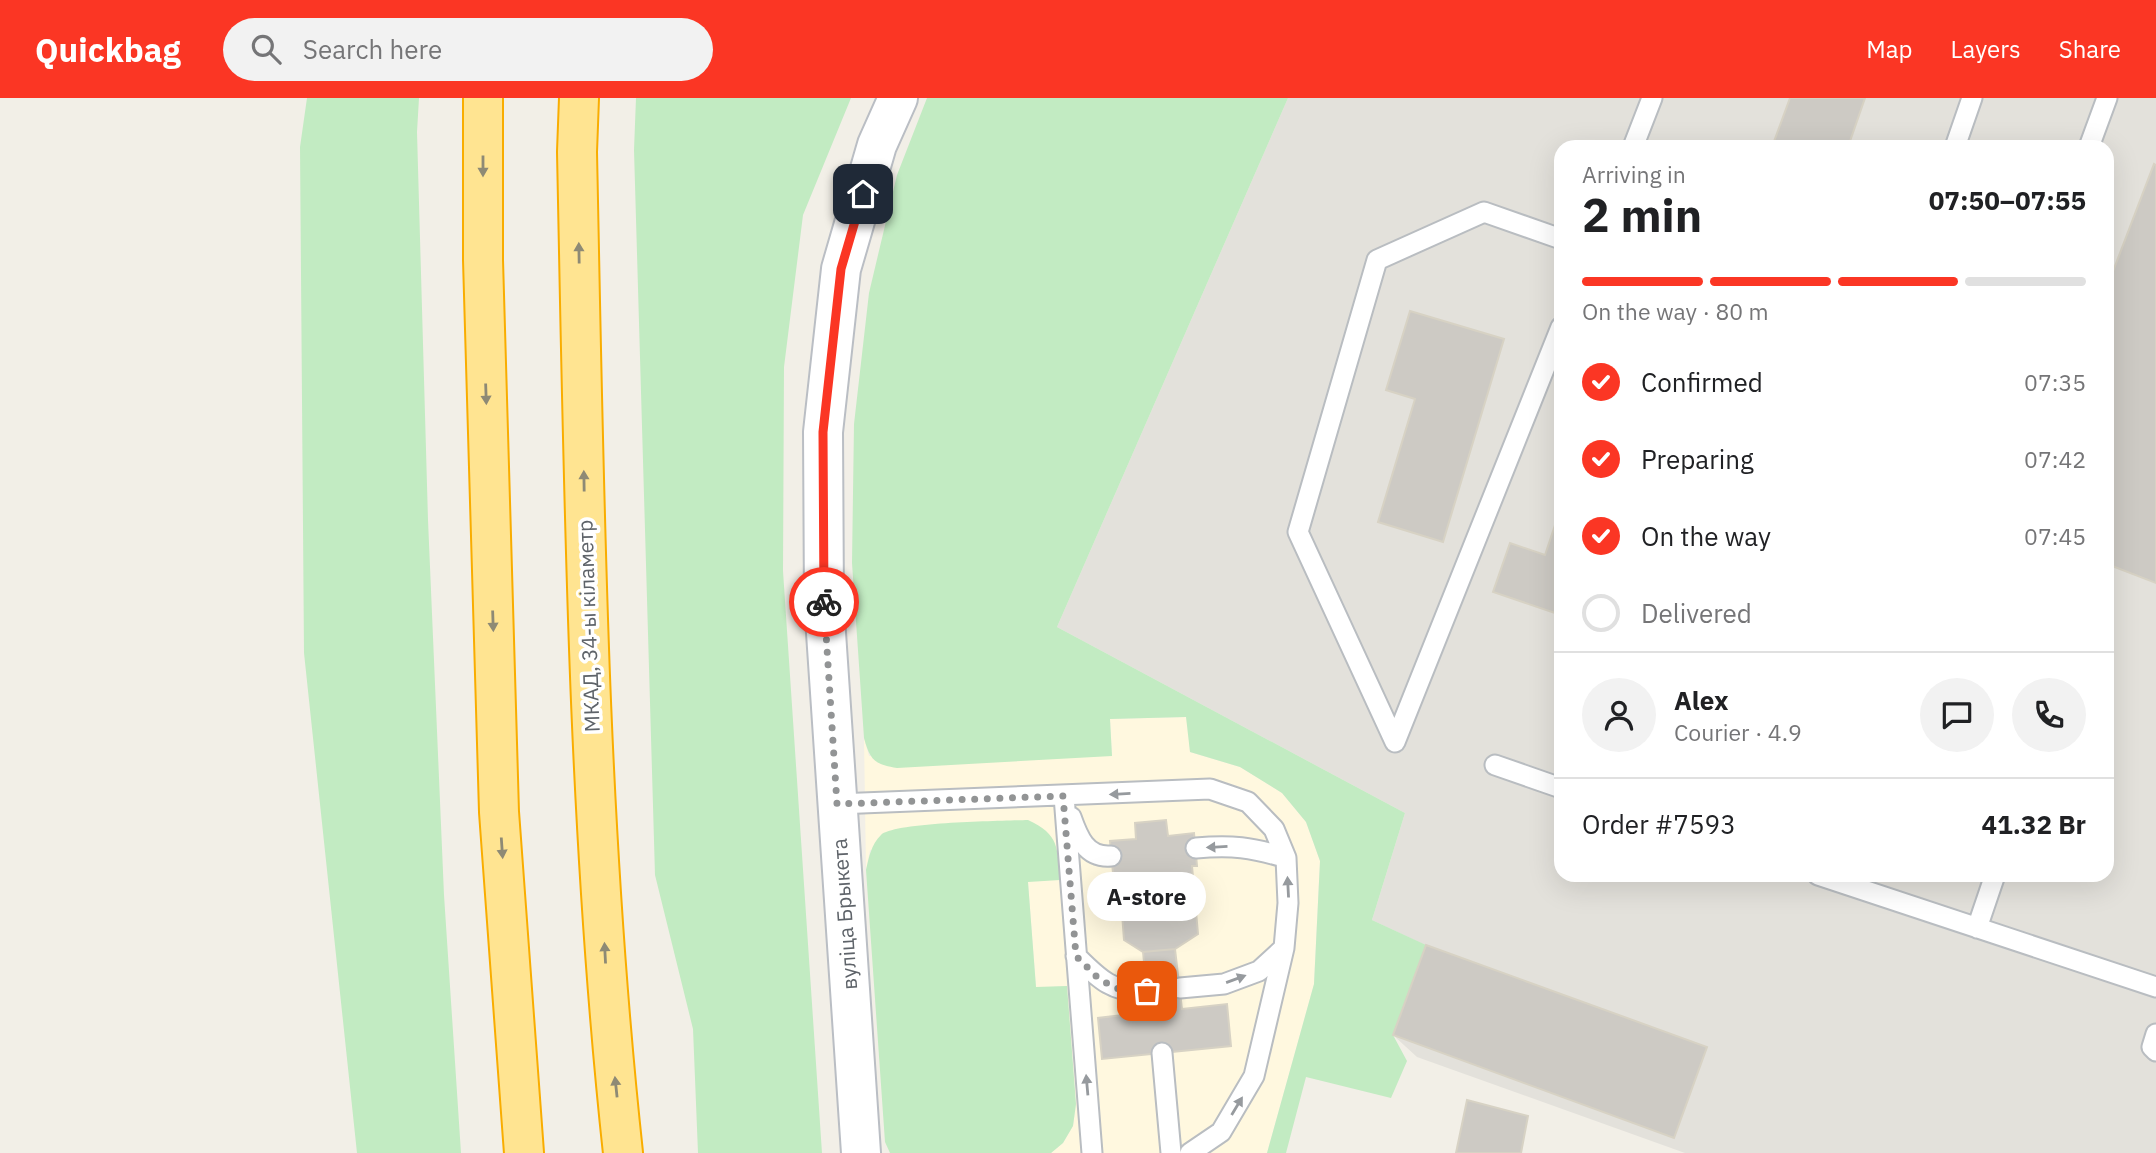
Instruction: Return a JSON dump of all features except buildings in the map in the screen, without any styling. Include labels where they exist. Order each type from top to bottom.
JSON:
[{"type":"highway","points":[[483,98],[482,260],[499,812],[524,1153]]},
{"type":"highway","name":"МКАД, 34-ы кіламетр","points":[[579,98],[577,152],[586,596],[609,1021],[623,1153]]},
{"type":"street","name":"вуліца Брыкета","points":[[861,1153],[824,603],[823,432],[841,269],[877,145],[898,98]]},
{"type":"lane","points":[[1636,140],[1652,98]]},
{"type":"lane","points":[[1957,140],[1972,98]]},
{"type":"lane","points":[[2092,140],[2107,98]]},
{"type":"lane","points":[[1554,237],[1484,212],[1377,260],[1298,532],[1395,742],[1554,344]]},
{"type":"lane","points":[[1495,765],[1554,786]]},
{"type":"lane","points":[[837,804],[1210,789],[1248,802],[1273,829],[1286,858],[1289,903],[1284,948],[1254,1076],[1221,1132],[1190,1153]]},
{"type":"lane","points":[[1063,796],[1077,834],[1085,847],[1094,854],[1111,856]]},
{"type":"lane","points":[[1063,796],[1092,1153]]},
{"type":"lane","points":[[1196,848],[1253,848],[1286,858]]},
{"type":"lane","points":[[1839,882],[2156,986]]},
{"type":"lane","points":[[1977,928],[1993,882]]},
{"type":"lane","points":[[1180,988],[1224,984],[1259,971],[1284,948]]},
{"type":"lane","points":[[1076,956],[1097,977],[1113,987],[1130,992],[1147,991]]},
{"type":"lane","points":[[2156,1034],[2152,1047],[2156,1051]]},
{"type":"lane","points":[[1162,1053],[1171,1153]]},
{"type":"shaded area","points":[[1288,98],[2156,98],[2156,1153],[1685,1153],[1417,1057],[1393,1035],[1425,945],[1372,920],[1405,813],[1057,627]]},
{"type":"shaded area","points":[[1187,717],[1190,752],[1240,767],[1282,793],[1306,822],[1320,861],[1314,984],[1267,1153],[1051,1153],[1063,1143],[1073,1126],[1076,1104],[1067,986],[1036,988],[1028,882],[870,850],[866,870],[864,738],[869,756],[1112,756],[1110,719]]},
{"type":"green space","points":[[307,98],[419,98],[417,132],[428,520],[444,895],[461,1153],[357,1153],[304,653],[300,147]]},
{"type":"green space","points":[[636,98],[851,98],[803,215],[784,367],[783,571],[822,1153],[698,1153],[693,1029],[655,875],[634,150]]},
{"type":"green space","points":[[927,98],[1288,98],[1057,627],[1405,813],[1372,920],[1426,945],[1393,1035],[1407,1061],[1391,1098],[1306,1077],[1286,1153],[1267,1153],[1314,984],[1320,861],[1306,822],[1282,793],[1240,767],[1190,752],[1186,717],[1110,719],[1112,756],[897,768],[878,763],[866,745],[852,563],[854,424],[869,293],[897,175]]},
{"type":"green space","points":[[1028,820],[1046,831],[1057,850],[1060,880],[1028,882],[1036,987],[1067,986],[1076,1104],[1073,1126],[1063,1143],[1051,1153],[890,1153],[885,1142],[866,870],[869,856],[881,835],[906,827]]},
{"type":"way so far","points":[[824,602],[837,804],[1063,796],[1076,956],[1097,977],[1113,987],[1130,992],[1147,991]]},
{"type":"place","name":"А-store","points":[[1147,991]]},
{"type":"route","points":[[824,602],[823,432],[841,269],[863,194]]}]
